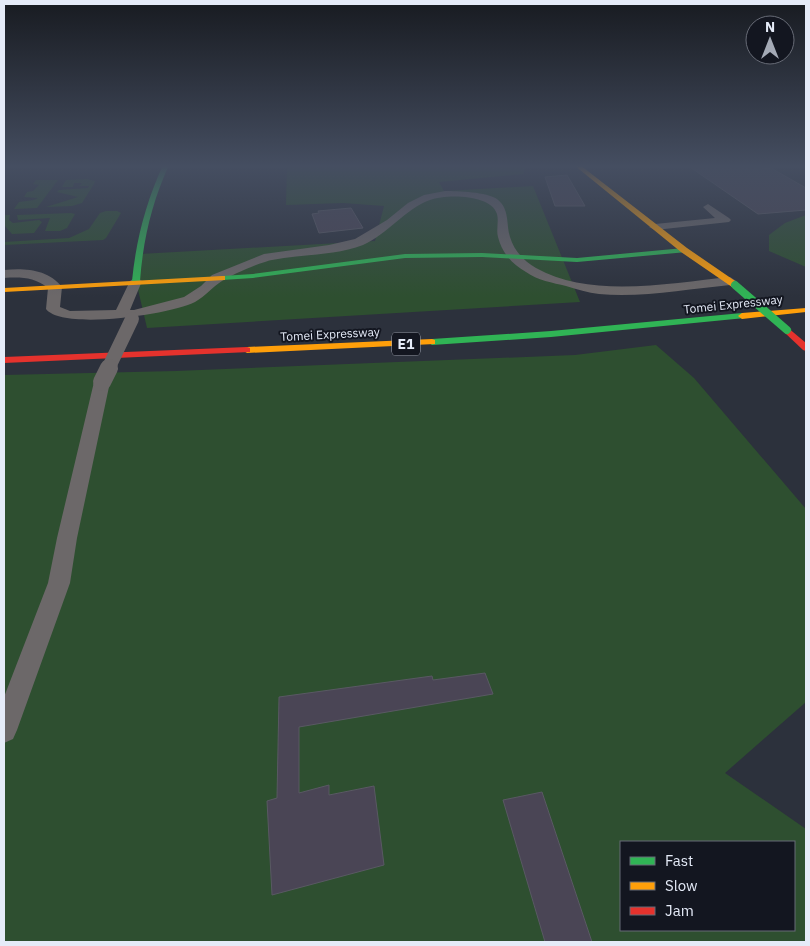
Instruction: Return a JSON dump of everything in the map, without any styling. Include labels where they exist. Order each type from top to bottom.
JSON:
[{"type":"main road","points":[[136,281],[138,252],[150,209]]},
{"type":"main road","points":[[633,209],[684,250],[733,283],[796,335],[806,348]]},
{"type":"main road","points":[[4,290],[136,281],[253,276],[405,256],[447,254],[594,260],[684,250]]},
{"type":"main road","name":"Tomei Expressway","points":[[735,300],[763,298]]},
{"type":"main road","name":"Tomei Expressway","points":[[4,360],[383,345],[561,333],[806,310]]},
{"type":"main road","points":[[111,338],[140,337]]},
{"type":"street","points":[[4,274],[34,274],[42,277],[55,287],[53,308],[68,315],[129,316],[189,300],[206,290],[217,278],[237,268],[268,257],[329,249],[359,242],[391,222],[407,209]]},
{"type":"street","points":[[500,209],[504,237],[513,257],[532,271],[556,280],[598,290],[622,291],[733,283]]},
{"type":"street","points":[[655,227],[725,220],[710,209]]},
{"type":"street","points":[[4,730],[59,583],[67,538],[102,382],[129,316],[136,281]]},
{"type":"green space","points":[[383,209],[542,209],[580,302],[147,328],[136,281],[140,254],[375,241]]},
{"type":"green space","points":[[106,211],[121,213],[103,240],[4,245],[4,242],[69,238],[89,229],[100,213]]},
{"type":"green space","points":[[75,214],[67,228],[60,231],[45,231],[50,218],[18,220],[17,215]]},
{"type":"green space","points":[[4,215],[10,215],[9,220],[13,223],[39,220],[42,222],[34,233],[12,234],[4,225]]},
{"type":"green space","points":[[806,215],[806,267],[769,251],[769,235],[785,223]]},
{"type":"green space","points":[[656,345],[694,378],[806,509],[806,702],[725,773],[806,829],[806,942],[4,942],[4,375],[176,371],[575,355]]},
{"type":"building","points":[[352,209],[363,228],[319,233],[312,214],[319,213],[318,211]]},
{"type":"building","points":[[751,209],[806,209],[806,210],[758,214]]},
{"type":"building","points":[[485,673],[493,694],[299,727],[299,793],[329,785],[329,795],[374,786],[384,865],[272,895],[267,801],[277,798],[279,697],[432,676],[433,680]]},
{"type":"building","points":[[542,792],[592,942],[545,942],[503,800]]},
{"type":"traffic: fast","points":[[136,281],[139,251],[148,209]]},
{"type":"traffic: fast","points":[[222,278],[253,276],[405,256],[482,255],[577,260],[684,250]]},
{"type":"traffic: fast","points":[[735,285],[787,330]]},
{"type":"traffic: fast","points":[[432,342],[551,334],[742,316]]},
{"type":"traffic: slow","points":[[633,209],[684,250],[735,285]]},
{"type":"traffic: slow","points":[[4,290],[222,278]]},
{"type":"traffic: slow","points":[[742,316],[806,310]]},
{"type":"traffic: slow","points":[[247,350],[432,342]]},
{"type":"traffic: jam","points":[[787,330],[806,348]]},
{"type":"traffic: jam","points":[[4,360],[247,350]]}]
